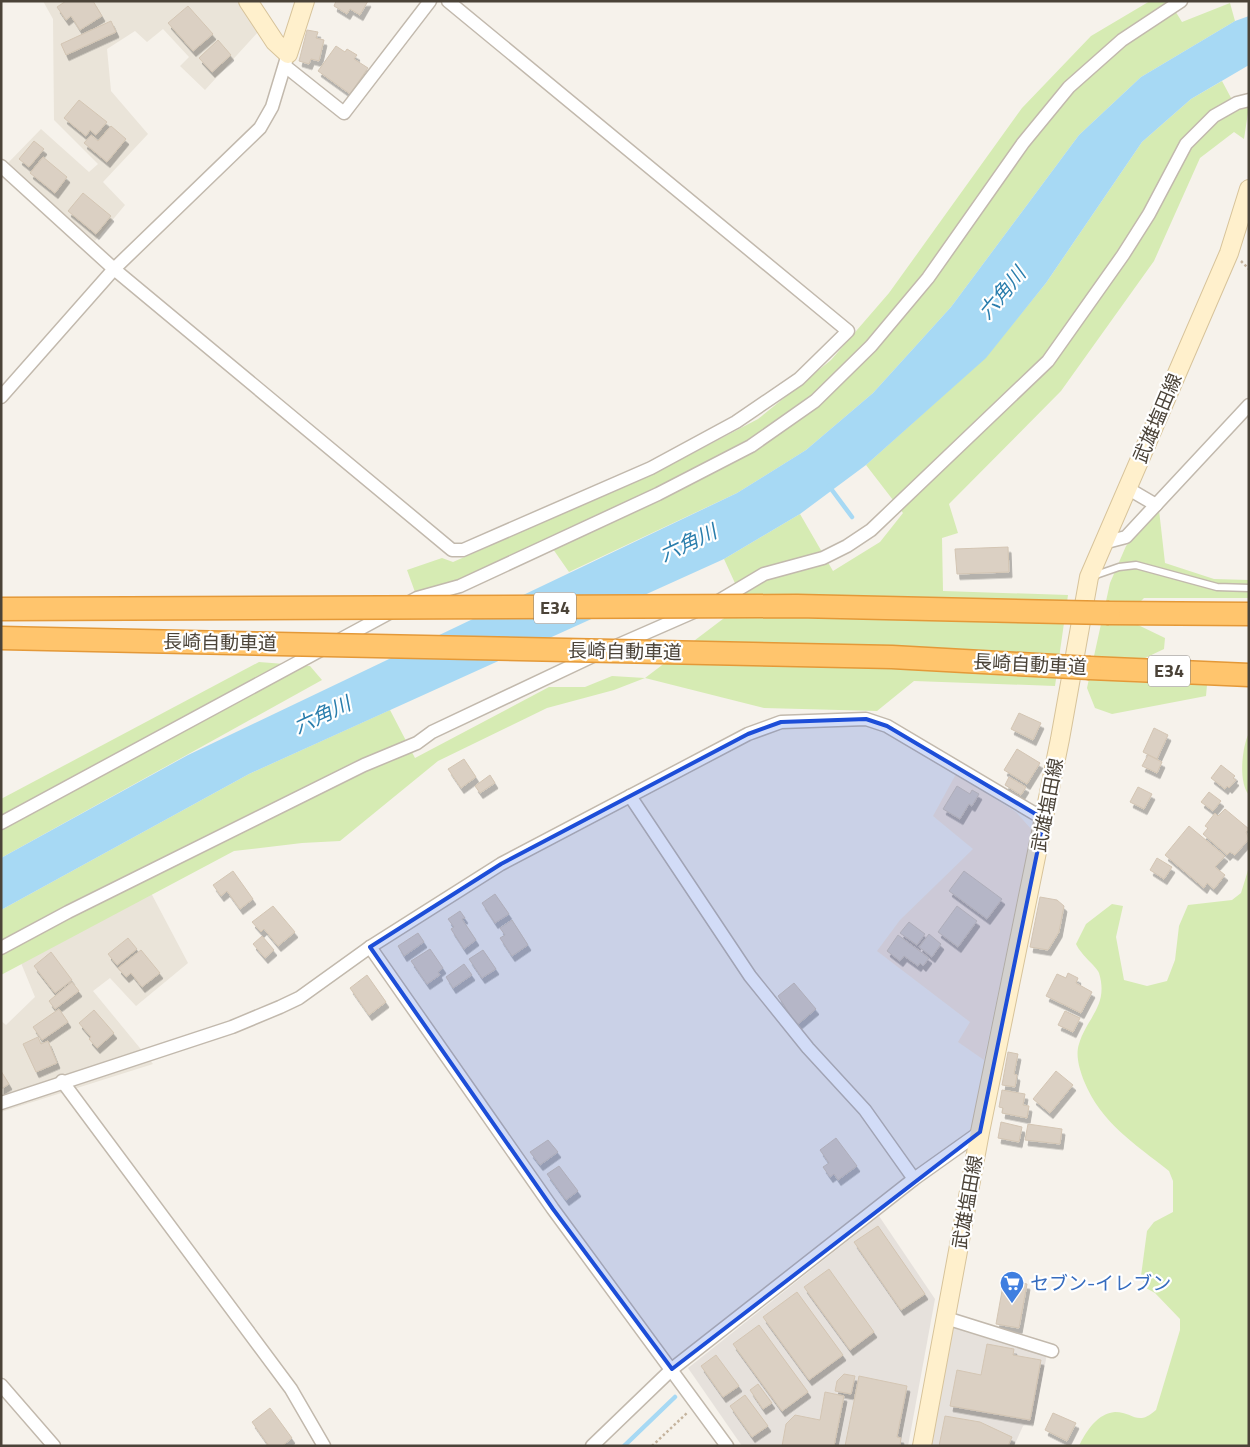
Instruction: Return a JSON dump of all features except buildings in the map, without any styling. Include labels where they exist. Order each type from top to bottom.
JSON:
[{"type":"highway","name":"長崎自動車道","points":[[1,609],[797,606],[1249,614]]},
{"type":"highway","name":"長崎自動車道","points":[[1,638],[892,657],[1249,675]]},
{"type":"main road","points":[[248,1],[287,60]]},
{"type":"main road","points":[[287,60],[305,1]]},
{"type":"main road","name":"武雄塩田線","points":[[922,1446],[980,1132],[1044,818],[1089,577],[1229,253],[1249,189]]},
{"type":"street","points":[[1,397],[114,269],[260,128],[272,106],[287,60],[344,113],[430,1]]},
{"type":"street","points":[[1,166],[114,269],[452,550],[463,550],[651,468],[736,422],[798,379],[848,331],[448,1]]},
{"type":"street","points":[[1,823],[417,598],[460,586],[658,494],[751,446],[815,401],[871,346],[928,278],[1022,143],[1069,87],[1122,40],[1181,1]]},
{"type":"street","points":[[1,948],[68,912],[364,766],[416,743],[432,732],[548,676],[721,600],[764,574],[823,558],[847,546],[871,530],[1048,361],[1123,255],[1148,214],[1186,144],[1214,116],[1237,103],[1249,100]]},
{"type":"street","points":[[1103,544],[1126,537],[1249,405]]},
{"type":"street","points":[[1127,488],[1156,505]]},
{"type":"street","points":[[1,1103],[62,1081],[232,1027],[300,998],[370,948],[501,864],[748,734],[781,722],[866,719],[887,726],[1044,818]]},
{"type":"street","points":[[630,796],[750,976],[808,1048],[865,1110],[914,1179]]},
{"type":"street","points":[[370,948],[553,1209],[727,1446]]},
{"type":"street","points":[[62,1081],[291,1389],[324,1446]]},
{"type":"street","points":[[592,1446],[672,1369],[914,1179],[980,1132]]},
{"type":"street","points":[[946,1318],[1052,1351]]},
{"type":"street","points":[[1,1385],[54,1446]]},
{"type":"lane","points":[[1089,577],[1119,567],[1136,565],[1217,587],[1249,588]]},
{"type":"path","points":[[652,1446],[696,1404]]},
{"type":"highlighted area","points":[[866,719],[887,726],[1044,819],[980,1132],[672,1369],[553,1209],[370,947],[501,864],[748,734],[781,722]]},
{"type":"shaded area","points":[[43,1],[239,1],[258,32],[205,90],[180,66],[189,57],[163,29],[147,42],[135,31],[107,49],[111,91],[148,134],[103,182],[125,205],[95,241],[7,164],[41,129],[89,172],[98,164],[54,120],[53,19]]},
{"type":"shaded area","points":[[956,774],[1016,812],[1032,830],[984,1060],[958,1042],[970,1022],[877,951],[900,920],[973,849],[933,816]]},
{"type":"shaded area","points":[[151,893],[188,963],[136,1006],[110,978],[93,991],[153,1064],[1,1112],[1,1021],[6,1025],[35,997],[21,963]]},
{"type":"shaded area","points":[[879,1216],[935,1299],[908,1446],[742,1446],[688,1368]]},
{"type":"shaded area","points":[[953,1324],[1047,1354],[1034,1423],[1023,1426],[1014,1446],[930,1446]]},
{"type":"green space","points":[[1150,1],[1169,1],[1182,22],[1230,3],[1235,21],[1141,77],[1079,135],[951,307],[873,393],[806,450],[737,493],[569,572],[546,539],[458,582],[415,592],[407,570],[442,558],[453,562],[655,473],[758,419],[831,360],[889,293],[1022,108],[1091,36]]},
{"type":"green space","points":[[1222,81],[1237,109],[1249,106],[1244,139],[1234,132],[1200,158],[1154,261],[1061,391],[949,504],[958,533],[942,538],[943,591],[1068,595],[1055,686],[914,681],[877,711],[764,708],[645,678],[744,603],[724,559],[800,514],[833,571],[880,542],[903,513],[866,465],[986,357],[1046,283],[1142,142],[1191,99]]},
{"type":"green space","points":[[1159,510],[1165,563],[1214,579],[1249,580],[1249,598],[1144,598],[1133,609],[1136,624],[1165,638],[1164,649],[1124,668],[1127,682],[1207,685],[1206,696],[1112,714],[1095,708],[1087,688],[1110,583],[1126,546]]},
{"type":"green space","points":[[259,662],[310,666],[322,680],[1,858],[1,799]]},
{"type":"green space","points":[[612,676],[645,678],[614,690],[547,708],[438,761],[340,841],[302,843],[234,851],[1,975],[1,910],[249,774],[390,710],[415,758],[549,687],[585,687]]},
{"type":"green space","points":[[1249,733],[1249,795],[1243,782],[1242,764],[1244,746]]},
{"type":"green space","points":[[1249,867],[1249,1446],[1079,1446],[1093,1424],[1109,1413],[1115,1412],[1140,1418],[1150,1415],[1156,1410],[1180,1330],[1180,1319],[1155,1293],[1146,1288],[1141,1276],[1147,1231],[1154,1222],[1173,1212],[1173,1181],[1169,1171],[1109,1121],[1091,1096],[1084,1081],[1078,1063],[1078,1049],[1099,1003],[1101,984],[1098,970],[1076,944],[1086,924],[1112,904],[1123,906],[1116,937],[1124,980],[1147,986],[1167,981],[1175,960],[1179,926],[1188,905],[1232,900],[1241,893]]},
{"type":"water","name":"六角川","points":[[1249,16],[1249,65],[1191,99],[1142,142],[1046,283],[986,358],[866,465],[800,514],[724,559],[249,774],[1,910],[1,858],[188,755],[737,493],[806,450],[873,393],[951,307],[1079,135],[1141,77],[1235,21]]},
{"type":"waterway","points":[[829,486],[852,517]]},
{"type":"waterway","points":[[624,1446],[675,1397]]},
{"type":"place","name":"セブン-イレブン","points":[[1012,1304]]}]
